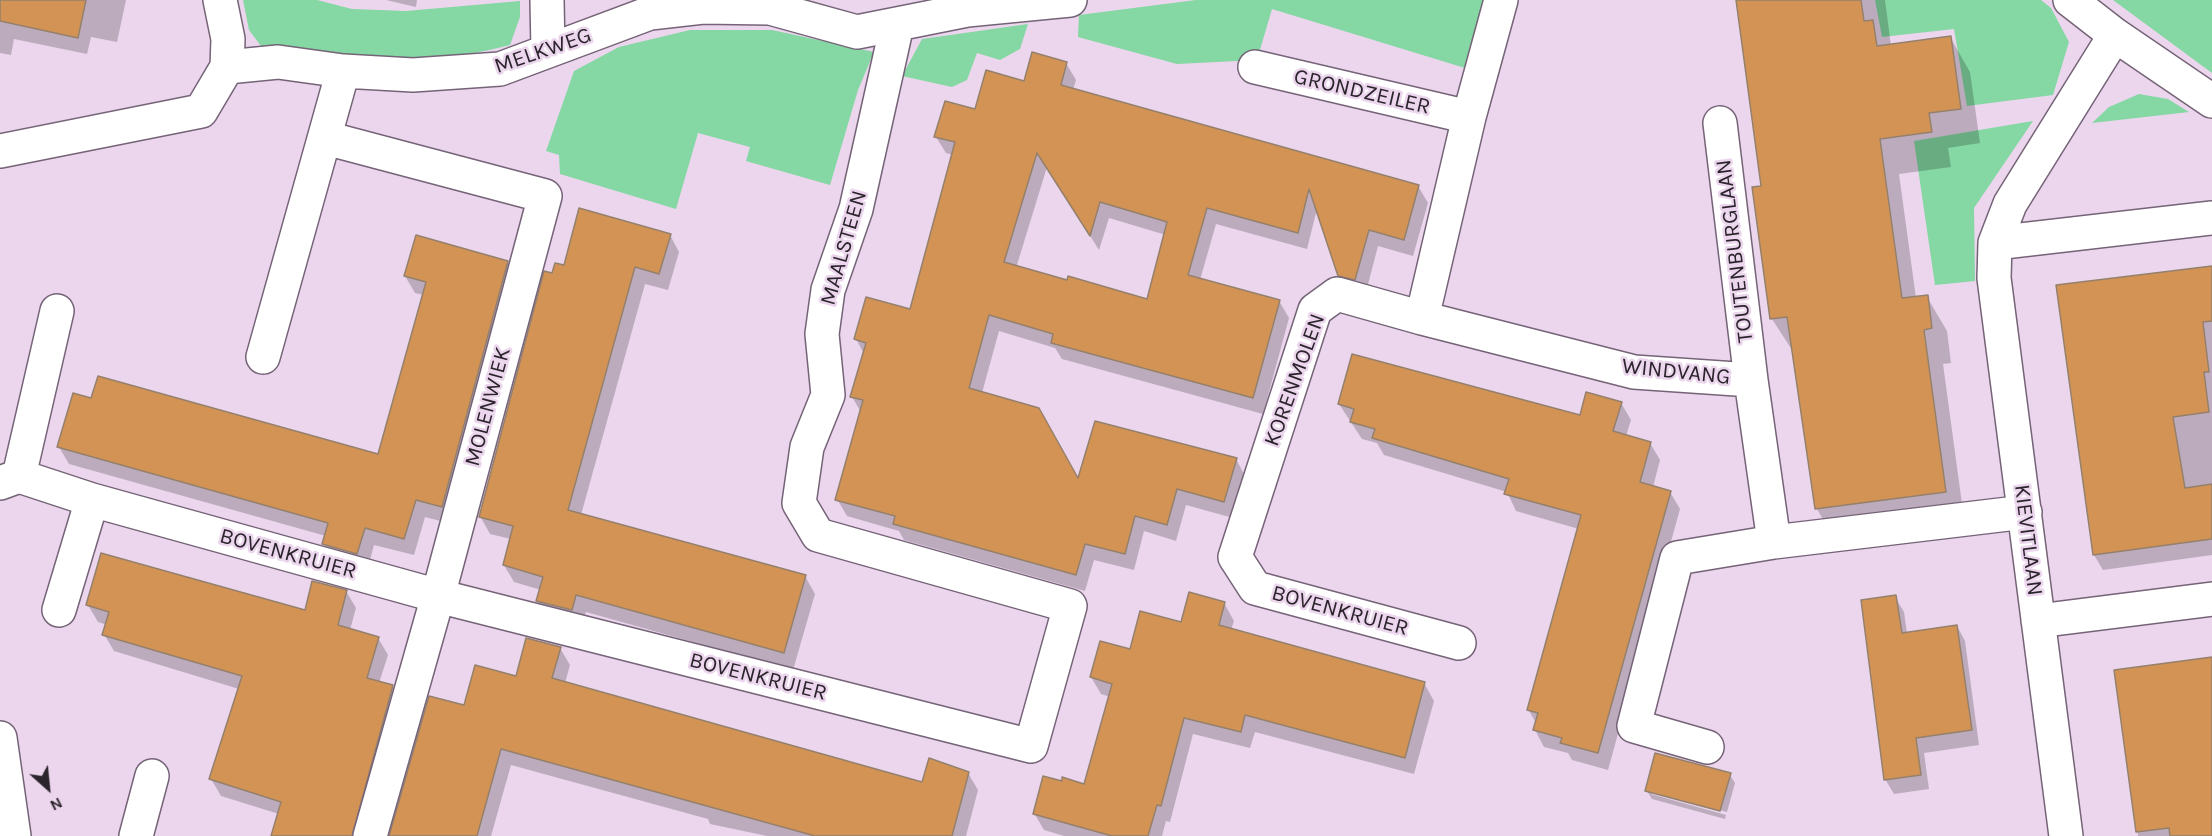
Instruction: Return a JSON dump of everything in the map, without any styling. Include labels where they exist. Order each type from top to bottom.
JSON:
[{"type":"street","points":[[0,151],[201,111],[227,67],[228,39],[220,0]]},
{"type":"street","points":[[547,0],[548,51]]},
{"type":"street","name":"MELKWEG","points":[[227,67],[278,62],[343,71],[413,75],[500,69],[650,13],[703,7],[770,8],[857,32],[967,10],[1070,0]]},
{"type":"street","points":[[1422,318],[1469,117],[1501,0]]},
{"type":"street","points":[[2070,0],[2115,35],[2212,101]]},
{"type":"street","name":"MAALSTEEN","points":[[818,535],[799,503],[807,447],[828,394],[822,334],[828,290],[856,209],[897,25]]},
{"type":"street","name":"KIEVITLAAN","points":[[2066,836],[1994,278],[1995,243],[2010,204],[2115,35]]},
{"type":"street","name":"GRONDZEILER","points":[[1255,68],[1469,117]]},
{"type":"street","points":[[263,357],[343,71]]},
{"type":"street","name":"TOUTENBURGLAAN","points":[[1720,123],[1751,380]]},
{"type":"street","name":"MOLENWIEK","points":[[326,138],[545,196],[438,596],[370,836]]},
{"type":"street","points":[[1995,243],[2212,218]]},
{"type":"street","name":"KORENMOLEN","points":[[1235,557],[1315,310],[1337,294],[1422,318]]},
{"type":"street","name":"BOVENKRUIER","points":[[57,311],[9,480],[92,500],[438,596],[1031,746],[1070,606],[818,535]]},
{"type":"street","name":"WINDVANG","points":[[1422,318],[1634,372],[1751,380],[1774,542]]},
{"type":"street","points":[[59,610],[92,500]]},
{"type":"street","points":[[1707,747],[1634,726],[1677,558],[1774,542],[2025,512]]},
{"type":"street","name":"BOVENKRUIER","points":[[1235,557],[1255,588],[1459,643]]},
{"type":"street","points":[[2038,621],[2212,598]]},
{"type":"street","points":[[0,738],[14,836]]},
{"type":"street","points":[[136,836],[152,776]]},
{"type":"green space","points":[[243,0],[317,0],[352,9],[406,11],[520,1],[520,17],[510,45],[479,52],[417,59],[354,58],[261,46],[249,30]]},
{"type":"green space","points":[[1196,0],[1485,0],[1465,68],[1272,9],[1257,60],[1177,64],[1078,37],[1079,15]]},
{"type":"green space","points":[[1875,0],[2041,0],[2051,8],[2069,42],[2053,95],[1967,106],[1954,29],[1882,37]]},
{"type":"green space","points":[[2113,0],[2212,0],[2212,73]]},
{"type":"green space","points":[[1028,24],[1020,49],[1000,60],[977,53],[967,80],[952,87],[902,76],[922,39]]},
{"type":"green space","points":[[690,30],[772,30],[874,52],[858,90],[830,185],[746,161],[750,147],[698,133],[676,209],[560,174],[559,155],[546,151],[574,71],[619,47]]},
{"type":"green space","points":[[2139,94],[2168,99],[2189,112],[2092,123],[2109,107]]},
{"type":"green space","points":[[2033,121],[1974,208],[1975,281],[1935,285],[1914,141]]},
{"type":"building","points":[[0,0],[86,0],[78,38],[0,21]]},
{"type":"building","points":[[1736,0],[1861,0],[1864,21],[1873,20],[1877,46],[1951,36],[1961,109],[1929,113],[1932,132],[1880,139],[1902,298],[1928,295],[1932,328],[1924,330],[1946,492],[1815,509],[1787,317],[1770,319],[1752,187],[1761,186]]},
{"type":"building","points":[[1032,52],[1067,62],[1061,85],[1419,185],[1404,240],[1369,230],[1355,280],[1338,276],[1309,189],[1298,233],[1207,208],[1188,275],[1280,300],[1253,398],[1051,343],[1053,334],[989,315],[969,388],[1039,408],[1078,478],[1095,421],[1237,458],[1224,502],[1177,489],[1167,525],[1135,516],[1125,554],[1085,544],[1076,575],[893,524],[895,516],[835,500],[863,400],[850,397],[866,343],[854,339],[866,297],[910,309],[955,142],[934,137],[945,101],[975,109],[986,70],[1024,81]],"holes":[[[1037,153],[1090,236],[1100,202],[1167,222],[1147,299],[1068,276],[1067,280],[1004,262]]]},
{"type":"building","points":[[579,208],[671,234],[659,274],[635,267],[568,510],[806,575],[784,653],[576,595],[572,610],[536,601],[543,577],[503,565],[513,526],[479,517],[544,271],[552,273],[555,263],[564,265]]},
{"type":"building","points":[[416,235],[508,261],[442,507],[416,500],[404,539],[365,528],[357,554],[322,544],[328,523],[57,447],[73,393],[91,398],[98,376],[378,454],[426,282],[404,276]]},
{"type":"building","points":[[2212,266],[2212,321],[2203,322],[2209,372],[2204,372],[2209,412],[2173,417],[2185,488],[2212,484],[2212,539],[2093,555],[2056,285]]},
{"type":"building","points":[[1352,354],[1580,415],[1586,392],[1622,402],[1613,431],[1651,442],[1640,482],[1671,491],[1598,753],[1560,743],[1562,738],[1533,730],[1538,713],[1527,710],[1581,515],[1504,494],[1509,479],[1372,438],[1375,429],[1350,422],[1354,409],[1338,404]]},
{"type":"building","points":[[101,553],[305,610],[312,581],[347,590],[338,625],[379,637],[367,678],[393,685],[352,836],[271,836],[281,802],[209,779],[242,676],[102,635],[109,612],[86,605]]},
{"type":"building","points":[[1189,592],[1225,602],[1219,625],[1425,682],[1405,758],[1245,715],[1241,732],[1184,718],[1161,806],[1157,805],[1148,836],[1112,836],[1033,814],[1043,776],[1062,781],[1062,777],[1084,784],[1112,684],[1090,677],[1100,641],[1130,649],[1140,611],[1181,622]]},
{"type":"building","points":[[1896,595],[1902,633],[1957,625],[1972,730],[1916,738],[1921,775],[1884,780],[1861,600]]},
{"type":"building","points":[[526,638],[561,647],[552,678],[922,782],[929,758],[969,772],[952,836],[815,836],[501,749],[477,836],[389,836],[429,696],[464,705],[475,665],[516,676]]},
{"type":"building","points":[[2212,657],[2212,836],[2170,836],[2169,828],[2136,832],[2114,670]]},
{"type":"building","points":[[1655,753],[1731,773],[1720,811],[1645,791]]}]
